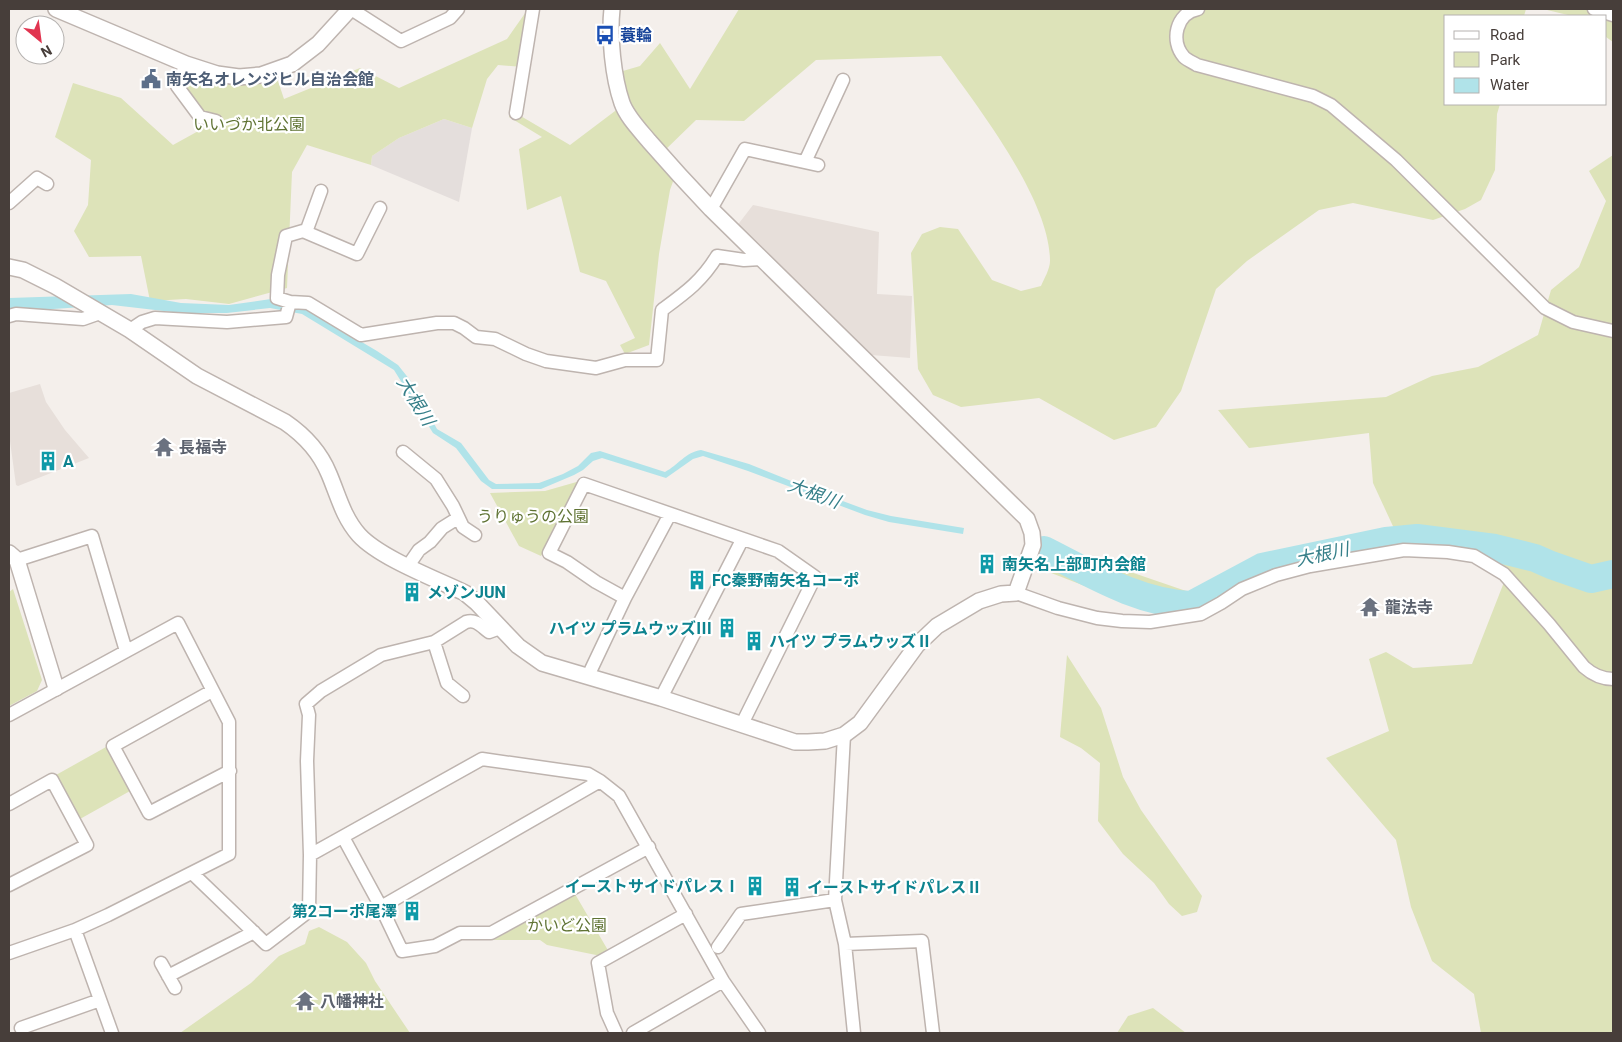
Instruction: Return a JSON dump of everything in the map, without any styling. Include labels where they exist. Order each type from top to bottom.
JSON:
[{"type":"street","points":[[56,9],[186,64],[217,74],[239,77],[260,75],[292,64],[318,44],[350,9],[401,41],[450,18],[458,9]]},
{"type":"street","points":[[516,112],[533,9]]},
{"type":"street","points":[[612,9],[612,40],[616,73],[623,105],[648,140],[676,173],[711,209],[1027,519],[1032,532],[1033,545],[1016,593]]},
{"type":"street","points":[[1198,9],[1187,14],[1179,22],[1176,34],[1180,51],[1185,58],[1197,65],[1313,96],[1331,105],[1396,160],[1545,308],[1573,322],[1613,330]]},
{"type":"street","points":[[1594,9],[1613,14]]},
{"type":"street","points":[[186,64],[177,86],[200,117],[216,121]]},
{"type":"street","points":[[805,162],[843,80]]},
{"type":"street","points":[[711,209],[745,149],[818,165]]},
{"type":"street","points":[[9,203],[38,177]]},
{"type":"street","points":[[306,232],[321,191]]},
{"type":"street","points":[[289,308],[277,298],[278,275],[286,236],[303,231],[357,254],[380,208]]},
{"type":"street","points":[[366,237],[377,243]]},
{"type":"street","points":[[289,308],[308,303],[362,335],[438,323],[454,323],[476,337],[495,339],[546,361],[596,368],[625,360],[657,360],[662,310],[694,286],[708,271],[717,256],[744,260],[761,258]]},
{"type":"street","points":[[9,267],[23,270],[98,311],[130,330],[197,376],[285,422],[298,431],[321,458],[329,473],[338,502],[347,519],[359,535],[376,550],[465,593],[518,646],[542,663],[661,698],[795,742],[826,741],[844,735],[860,723],[917,645],[937,626],[979,601],[1001,594],[1016,593],[1058,608],[1097,618],[1150,622],[1201,614],[1221,604],[1242,589],[1276,575],[1310,566],[1404,550],[1448,552],[1474,556],[1504,574],[1549,624],[1584,667],[1604,679],[1613,679]]},
{"type":"street","points":[[130,330],[142,322],[155,318],[227,322],[286,317],[289,308]]},
{"type":"street","points":[[9,316],[16,314],[83,319],[98,311]]},
{"type":"street","points":[[403,452],[436,479],[453,506],[463,527],[475,535]]},
{"type":"street","points":[[625,598],[549,553],[584,484],[778,551],[815,577],[742,724]]},
{"type":"street","points":[[588,676],[625,598],[670,514]]},
{"type":"street","points":[[408,566],[419,550],[430,542],[442,528],[458,518]]},
{"type":"street","points":[[56,688],[13,557],[92,536],[126,651]]},
{"type":"street","points":[[661,698],[742,540]]},
{"type":"street","points":[[192,873],[266,944],[309,911],[310,855],[307,760],[309,715],[306,704],[321,690],[381,655],[434,642],[471,620],[489,632],[500,628]]},
{"type":"street","points":[[9,715],[178,623],[229,722],[230,771],[229,854],[75,930],[9,953]]},
{"type":"street","points":[[434,642],[447,683],[463,696]]},
{"type":"street","points":[[212,691],[113,746],[149,813],[230,771]]},
{"type":"street","points":[[844,735],[835,900],[844,944],[854,1033]]},
{"type":"street","points":[[310,855],[482,759],[588,774],[619,796],[724,981],[759,1033]]},
{"type":"street","points":[[9,804],[52,780],[87,845],[9,885]]},
{"type":"street","points":[[381,907],[600,781]]},
{"type":"street","points":[[343,837],[402,950],[435,946],[460,933],[491,933],[649,847]]},
{"type":"street","points":[[718,948],[741,914],[835,900]]},
{"type":"street","points":[[616,1033],[607,1013],[598,963],[686,914]]},
{"type":"street","points":[[75,930],[112,1033]]},
{"type":"street","points":[[168,976],[254,932]]},
{"type":"street","points":[[844,944],[922,941],[933,1033]]},
{"type":"street","points":[[161,963],[175,988]]},
{"type":"street","points":[[633,1033],[724,981]]},
{"type":"street","points":[[22,1028],[100,1000]]},
{"type":"shaded area","points":[[444,119],[472,128],[459,202],[371,165],[372,156],[399,138]]},
{"type":"shaded area","points":[[753,205],[879,232],[877,294],[912,296],[910,358],[858,354],[733,231]]},
{"type":"shaded area","points":[[40,384],[46,402],[65,430],[89,458],[18,486],[16,485],[9,434],[9,393]]},
{"type":"green space","name":"いいづか北公園","points":[[528,9],[519,115],[570,145],[623,105],[616,73],[640,66],[660,43],[690,89],[739,9],[1526,9],[1524,15],[1444,15],[1444,105],[1500,105],[1497,114],[1495,170],[1481,200],[1465,209],[1433,220],[1353,203],[1319,210],[1247,261],[1216,289],[1181,391],[1156,427],[1114,440],[1039,398],[961,407],[933,395],[918,369],[911,253],[922,234],[940,227],[958,229],[992,280],[1021,291],[1041,286],[1050,264],[1047,236],[1025,182],[991,126],[941,56],[816,60],[744,121],[696,120],[661,154],[676,173],[670,190],[659,254],[649,345],[625,354],[620,345],[635,338],[606,281],[580,272],[561,196],[527,210],[519,149],[542,137],[509,117],[522,67],[498,65],[487,79],[472,128],[444,119],[399,138],[372,156],[371,165],[307,145],[292,172],[287,288],[229,304],[186,299],[150,301],[141,256],[89,257],[74,231],[88,205],[91,160],[55,137],[73,83],[121,98],[173,145],[202,129],[200,126],[202,122],[182,85],[184,78],[189,76],[187,71],[229,83],[277,78],[284,99],[360,68],[399,88],[507,39]]},
{"type":"green space","points":[[1543,9],[1613,9],[1613,42],[1607,38],[1607,15],[1568,15]]},
{"type":"green space","points":[[1613,155],[1613,1033],[1481,1033],[1474,994],[1432,961],[1411,907],[1396,840],[1326,758],[1389,731],[1369,659],[1386,652],[1413,668],[1472,664],[1508,572],[1475,551],[1447,542],[1404,550],[1373,483],[1369,433],[1249,448],[1218,410],[1386,397],[1432,376],[1478,367],[1538,335],[1551,290],[1579,267],[1606,201],[1589,171]]},
{"type":"green space","name":"うりゅうの公園","points":[[580,481],[541,556],[519,546],[490,493],[545,491]]},
{"type":"green space","points":[[1049,544],[1221,603],[1181,617],[1121,600],[1046,571]]},
{"type":"green space","points":[[13,589],[42,680],[37,691],[9,706],[9,592]]},
{"type":"green space","points":[[1067,655],[1101,708],[1123,777],[1141,810],[1202,896],[1197,912],[1182,916],[1169,904],[1154,883],[1123,854],[1098,821],[1100,763],[1081,748],[1060,737]]},
{"type":"green space","points":[[106,747],[130,791],[80,819],[56,775]]},
{"type":"green space","name":"かいど公園","points":[[575,894],[609,952],[601,956],[547,945],[540,940],[493,940]]},
{"type":"green space","points":[[319,927],[347,942],[366,963],[375,981],[410,1033],[180,1033],[251,983],[279,956],[305,944],[309,931]]},
{"type":"green space","points":[[1153,1008],[1186,1033],[1117,1033],[1128,1016]]},
{"type":"water","points":[[131,294],[181,303],[229,305],[271,299],[304,308],[398,365],[410,380],[437,429],[461,443],[489,480],[496,484],[539,483],[563,474],[578,466],[591,453],[600,451],[665,472],[686,456],[701,450],[749,464],[867,510],[891,516],[964,528],[963,534],[889,522],[865,515],[703,456],[693,459],[666,478],[602,458],[593,461],[574,475],[541,489],[492,489],[481,481],[456,448],[433,433],[394,370],[302,314],[270,308],[227,313],[181,313],[112,305],[9,312],[9,298]]},
{"type":"waterway","name":"大根川","points":[[1044,550],[1133,593],[1171,603],[1191,605],[1262,567],[1386,541],[1417,538],[1495,548],[1535,558],[1591,579],[1613,574]]},
{"type":"place","name":"蓑輪","points":[[605,35]]},
{"type":"place","name":"南矢名オレンジヒル自治会館","points":[[151,79]]},
{"type":"place","name":"長福寺","points":[[164,447]]},
{"type":"place","name":"A","points":[[48,461]]},
{"type":"place","name":"南矢名上部町内会館","points":[[987,564]]},
{"type":"place","name":"FC秦野南矢名コーポ","points":[[697,580]]},
{"type":"place","name":"メゾンJUN","points":[[412,592]]},
{"type":"place","name":"龍法寺","points":[[1370,607]]},
{"type":"place","name":"ハイツ プラムウッズⅢ","points":[[727,628]]},
{"type":"place","name":"ハイツ プラムウッズⅡ","points":[[754,641]]},
{"type":"place","name":"イーストサイドパレスⅠ","points":[[755,886]]},
{"type":"place","name":"イーストサイドパレスⅡ","points":[[792,887]]},
{"type":"place","name":"第2コーポ尾澤","points":[[412,911]]},
{"type":"place","name":"八幡神社","points":[[305,1001]]}]
